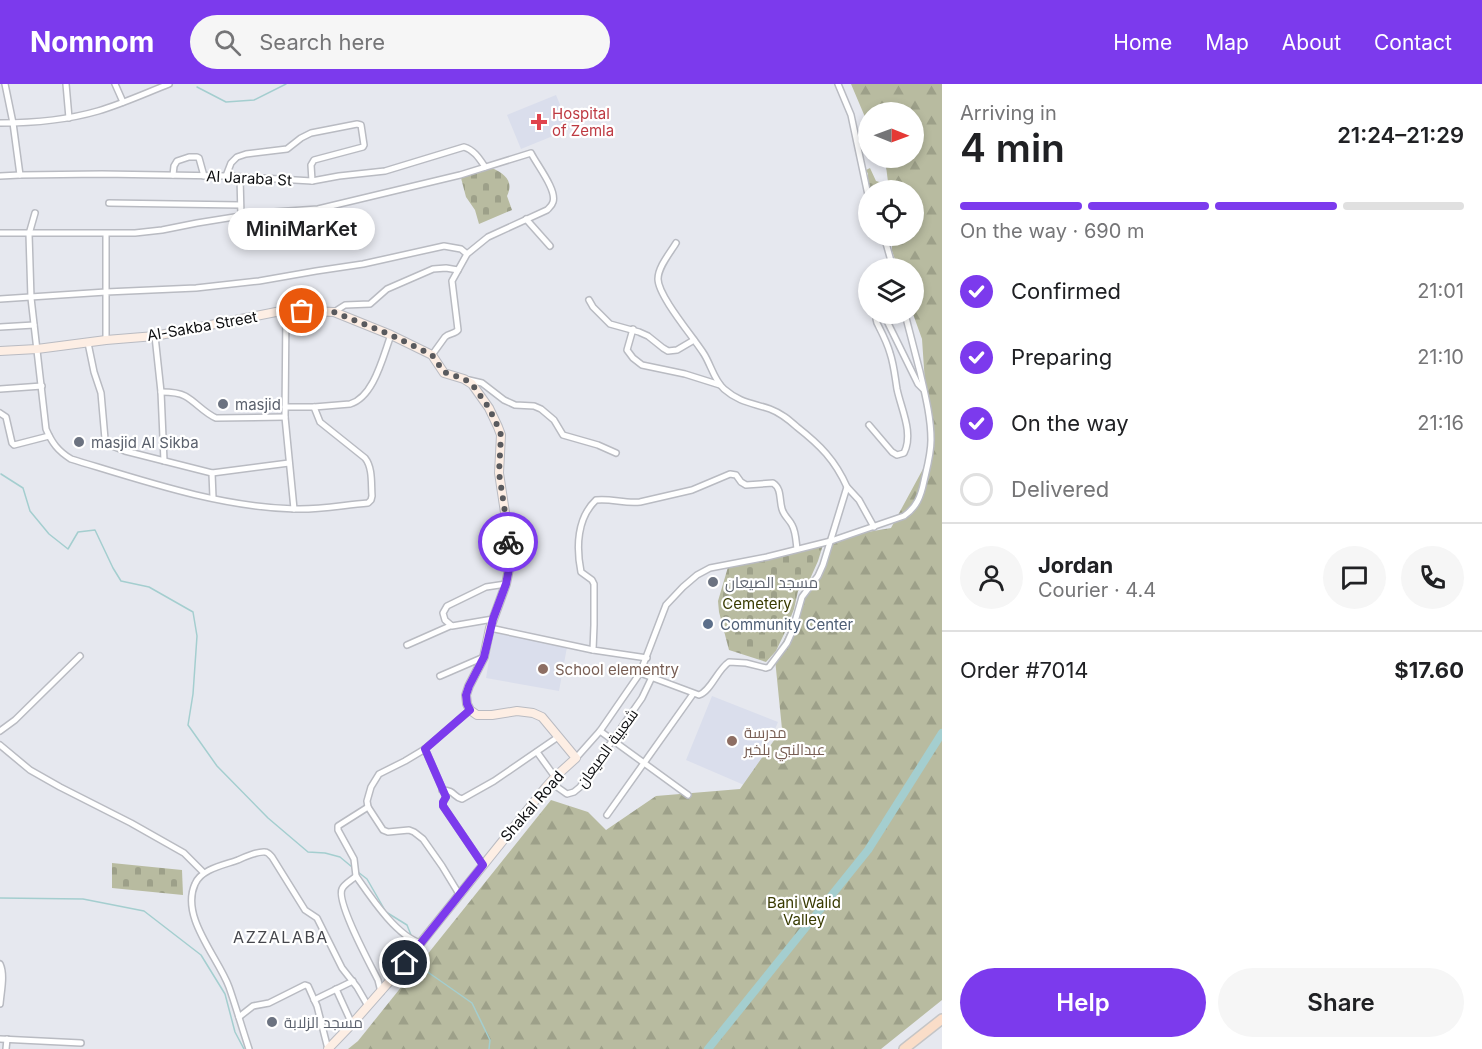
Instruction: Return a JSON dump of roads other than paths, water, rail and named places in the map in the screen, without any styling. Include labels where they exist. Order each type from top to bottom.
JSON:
[{"type":"main road","name":"Al-Sakba Street","points":[[0,351],[155,336],[286,310],[334,312],[391,335],[432,355],[444,372],[472,384],[489,408],[501,435],[499,473],[506,519],[509,569],[490,628],[484,657],[466,695],[470,710]]},
{"type":"main road","points":[[470,710],[483,716],[517,711],[542,717],[576,758]]},
{"type":"main road","name":"Shakal Road","points":[[328,1049],[381,992],[552,780],[576,758]]},
{"type":"main road","points":[[904,1049],[942,1020]]},
{"type":"street","points":[[5,84],[20,175]]},
{"type":"street","points":[[66,84],[69,118]]},
{"type":"street","points":[[115,84],[123,102]]},
{"type":"street","points":[[0,123],[69,118],[98,111],[169,84]]},
{"type":"street","points":[[838,84],[851,115],[865,180]]},
{"type":"street","points":[[226,176],[231,163],[237,157],[287,150],[311,133],[361,124],[363,147],[314,160],[311,165],[312,181]]},
{"type":"street","name":"Al Jaraba St","points":[[0,176],[173,175],[312,181],[385,171],[464,147],[476,154],[485,167]]},
{"type":"street","points":[[0,233],[106,234],[156,231],[259,213],[327,207],[438,181],[531,153],[550,187],[554,201],[547,210],[488,237],[468,254],[452,281],[458,330],[447,334],[432,355]]},
{"type":"street","points":[[173,175],[177,161],[194,157],[199,158],[204,176]]},
{"type":"street","points":[[240,177],[241,216]]},
{"type":"street","points":[[109,203],[240,205]]},
{"type":"street","points":[[35,213],[29,234],[31,298],[46,429],[60,452],[72,459],[173,489],[250,505],[294,509],[368,503],[372,496],[369,462],[320,422],[314,407]]},
{"type":"street","points":[[526,219],[550,246]]},
{"type":"street","points":[[106,234],[106,340]]},
{"type":"street","points":[[676,243],[659,273],[659,285],[704,354],[720,385]]},
{"type":"street","points":[[0,299],[196,288],[259,282],[363,264],[444,246],[461,249],[468,254]]},
{"type":"street","points":[[334,312],[345,305],[370,304],[387,289],[433,269],[458,270]]},
{"type":"street","points":[[589,300],[593,308],[610,324],[633,329],[648,336],[668,351],[680,349],[694,340]]},
{"type":"street","points":[[286,310],[285,417],[294,509]]},
{"type":"street","points":[[869,425],[892,452],[897,455],[904,453],[908,440],[907,425],[891,357],[877,324]]},
{"type":"street","points":[[888,324],[918,384],[924,390]]},
{"type":"street","points":[[576,758],[600,731],[640,673],[666,605],[697,574],[710,568],[831,541],[904,516],[916,506],[922,492],[928,465],[931,423],[908,324]]},
{"type":"street","points":[[0,327],[34,325]]},
{"type":"street","points":[[633,329],[627,350],[642,365],[685,374],[720,385],[735,397],[749,404],[781,414],[811,438],[837,467],[847,487],[859,501],[874,527]]},
{"type":"street","points":[[285,407],[314,407],[356,402],[372,385],[391,335]]},
{"type":"street","points":[[155,336],[161,392],[164,461]]},
{"type":"street","points":[[88,343],[101,393],[103,427],[107,443],[125,451],[212,473],[289,463]]},
{"type":"street","points":[[464,379],[482,383],[504,400],[515,405],[541,408],[554,420],[563,435],[598,445],[615,453]]},
{"type":"street","points":[[0,388],[42,386]]},
{"type":"street","points":[[161,392],[185,396],[216,418],[285,417]]},
{"type":"street","points":[[0,412],[6,417],[14,445],[49,436]]},
{"type":"street","points":[[212,473],[213,498]]},
{"type":"street","points":[[593,650],[594,584],[581,572],[579,542],[584,516],[596,500],[640,502],[692,490],[730,474],[736,475],[741,483],[746,485],[773,483],[780,491],[784,515],[792,525],[797,549]]},
{"type":"street","points":[[640,673],[699,695],[705,693],[722,668],[729,662],[769,667],[787,643],[802,597],[818,576],[828,553],[847,487]]},
{"type":"street","points":[[450,626],[444,616],[447,606],[486,587],[506,584]]},
{"type":"street","points":[[407,645],[450,626],[493,619]]},
{"type":"street","points":[[490,628],[593,650],[647,658]]},
{"type":"street","points":[[0,731],[15,720],[80,656]]},
{"type":"street","points":[[440,676],[484,657]]},
{"type":"street","name":"شعبية الصيعان","points":[[552,780],[565,794],[574,792],[580,787],[642,698],[652,677]]},
{"type":"street","points":[[607,814],[693,694]]},
{"type":"street","points":[[459,894],[423,839],[409,830],[394,833],[383,830],[368,807],[368,793],[379,774],[425,749],[470,710]]},
{"type":"street","points":[[600,731],[688,795]]},
{"type":"street","points":[[442,790],[450,790],[462,799],[494,781],[558,737]]},
{"type":"street","points":[[0,745],[30,770],[184,853],[204,873]]},
{"type":"street","points":[[425,749],[446,797],[443,806],[483,865]]},
{"type":"street","points":[[537,752],[552,780]]},
{"type":"street","points":[[368,807],[339,824],[338,828],[354,859],[356,876],[372,900],[401,933],[421,943]]},
{"type":"street","points":[[249,1049],[224,976],[195,920],[192,893],[195,884],[204,873],[242,858],[263,852],[272,857],[305,910],[317,918],[342,968],[368,1006]]},
{"type":"street","points":[[356,876],[342,889],[345,911],[378,980],[381,992]]},
{"type":"street","points":[[0,964],[3,972],[0,1004]]},
{"type":"street","points":[[314,1000],[353,981]]},
{"type":"street","points":[[238,1017],[253,1006],[269,1004],[305,985],[309,987],[314,1000],[328,1049]]},
{"type":"street","points":[[336,990],[352,1024]]},
{"type":"street","points":[[0,1039],[81,1043]]},
{"type":"street","points":[[6,1049],[7,1039]]},
{"type":"street","points":[[55,1049],[56,1042]]},
{"type":"waterway","points":[[197,87],[226,102],[254,100],[286,84]]},
{"type":"waterway","points":[[1,474],[23,488],[30,511],[49,534],[68,549],[78,532],[95,530],[121,581],[149,587],[193,612],[197,636],[193,694],[188,725],[217,766],[268,818],[308,852],[340,857],[352,867]]},
{"type":"waterway","name":"Bani Walid Valley","points":[[708,1049],[868,850],[942,733]]},
{"type":"waterway","points":[[358,872],[367,879],[386,912],[407,925],[411,935]]},
{"type":"waterway","points":[[0,898],[83,899],[144,911],[201,955],[225,994],[235,1032],[244,1049]]},
{"type":"waterway","points":[[417,954],[422,968],[472,1003],[490,1040],[489,1049]]},
{"type":"place","name":"Hospital of Zemla","points":[[539,122]]},
{"type":"place","name":"MiniMarKet","points":[[302,311]]},
{"type":"place","name":"masjid","points":[[223,404]]},
{"type":"place","name":"masjid Al Sikba","points":[[79,442]]},
{"type":"place","name":"مسجد الصيعان","points":[[713,582]]},
{"type":"place","name":"Community Center","points":[[708,624]]},
{"type":"place","name":"School elementry","points":[[543,669]]},
{"type":"place","name":"مدرسة عبدالنبي بلخير","points":[[732,741]]},
{"type":"place","name":"مسجد الزلابة","points":[[272,1022]]},
{"type":"district","name":"AZZALABA","points":[[281,937]]},
{"type":"park label","name":"Cemetery","points":[[757,603]]}]
